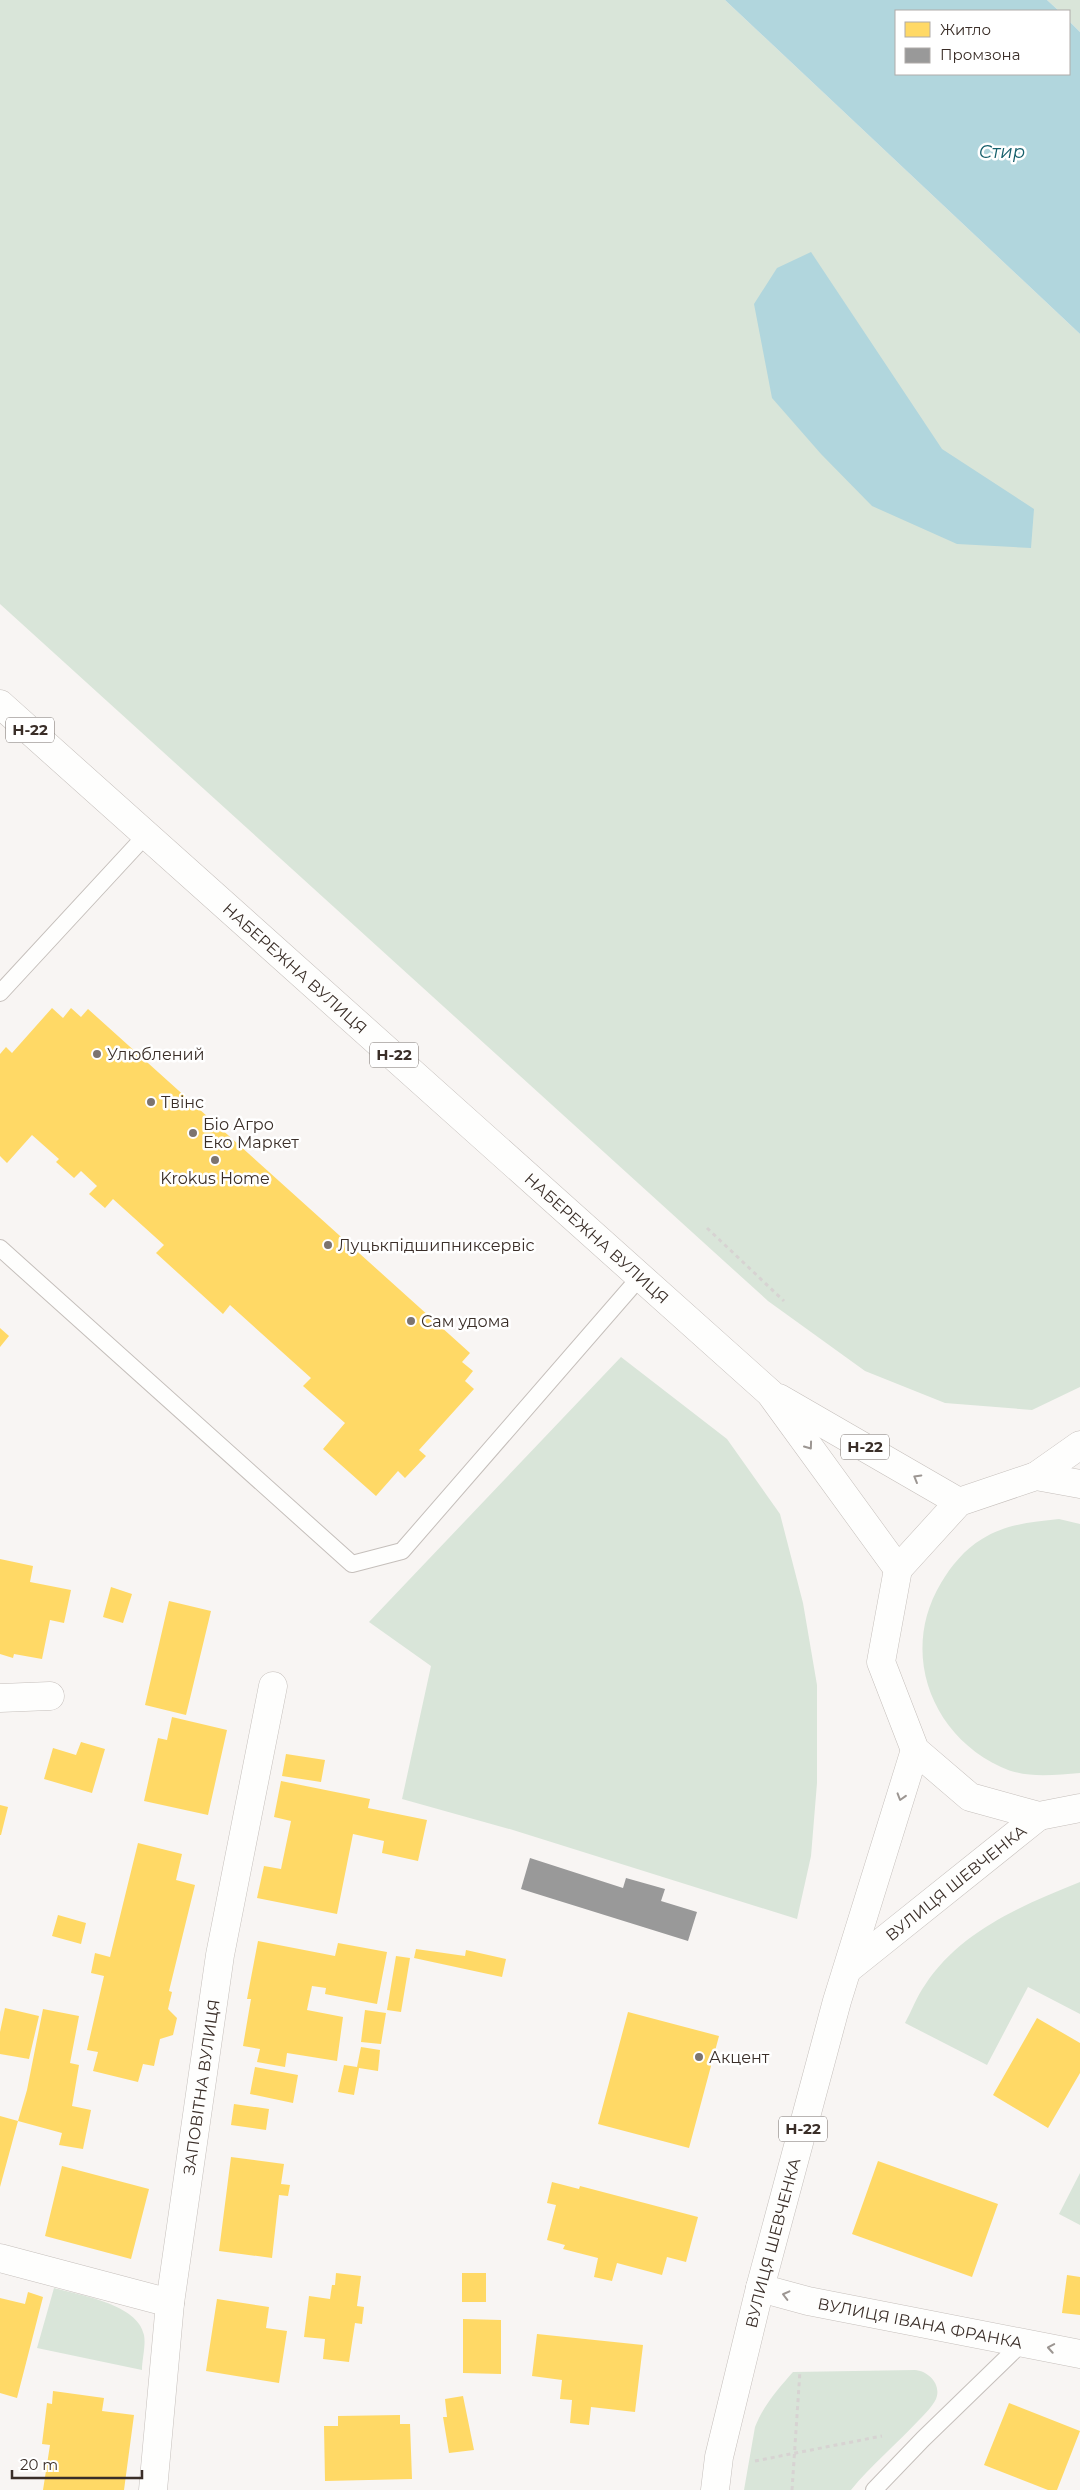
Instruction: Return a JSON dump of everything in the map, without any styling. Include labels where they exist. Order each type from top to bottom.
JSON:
[{"type":"main road","name":"НАБЕРЕЖНА ВУЛИЦЯ","points":[[0,704],[770,1393],[960,1502]]},
{"type":"main road","name":"НАБЕРЕЖНА ВУЛИЦЯ","points":[[770,1393],[898,1569]]},
{"type":"main road","points":[[1080,1445],[1036,1476],[960,1502],[898,1569],[881,1662],[915,1750],[970,1797],[1040,1816],[1080,1808]]},
{"type":"main road","points":[[1036,1476],[1080,1484]]},
{"type":"main road","name":"ЗАПОВІТНА ВУЛИЦЯ","points":[[153,2490],[170,2303],[220,1955],[272,1686]]},
{"type":"main road","points":[[0,1698],[50,1696]]},
{"type":"main road","name":"ВУЛИЦЯ ШЕВЧЕНКА","points":[[715,2490],[719,2457],[760,2288],[837,2001],[915,1750]]},
{"type":"main road","name":"ВУЛИЦЯ ШЕВЧЕНКА","points":[[848,1969],[1040,1816]]},
{"type":"main road","points":[[0,2258],[170,2303]]},
{"type":"main road","name":"ВУЛИЦЯ ІВАНА ФРАНКА","points":[[760,2288],[808,2301],[1080,2354]]},
{"type":"lane","points":[[0,992],[147,834]]},
{"type":"lane","points":[[0,1248],[352,1564],[402,1551],[640,1277]]},
{"type":"lane","points":[[874,2490],[1022,2344]]},
{"type":"path","points":[[707,1228],[784,1301]]},
{"type":"path","points":[[792,2490],[800,2371]]},
{"type":"path","points":[[748,2462],[890,2434]]},
{"type":"shaded area","points":[[0,0],[725,0],[1080,334],[1080,1387],[1032,1410],[945,1403],[865,1371],[768,1301],[0,604]]},
{"type":"shaded area","points":[[1047,0],[1080,0],[1080,32],[1070,22],[1070,10],[1058,10]]},
{"type":"shaded area","points":[[621,1357],[727,1439],[780,1514],[803,1603],[817,1685],[817,1783],[811,1856],[797,1919],[513,1830],[402,1799],[431,1666],[369,1622]]},
{"type":"shaded area","points":[[1059,1519],[1080,1524],[1080,1773],[1030,1775],[1001,1767],[976,1752],[956,1734],[940,1712],[929,1688],[923,1662],[923,1636],[929,1609],[941,1583],[964,1553],[982,1539],[1000,1530],[1029,1523]]},
{"type":"shaded area","points":[[1080,1882],[1080,2014],[1028,1987],[987,2065],[905,2023],[925,1985],[939,1966],[956,1949],[974,1935],[1015,1910]]},
{"type":"shaded area","points":[[1080,2173],[1080,2225],[1059,2214]]},
{"type":"shaded area","points":[[54,2288],[106,2302],[131,2316],[139,2324],[144,2335],[142,2370],[37,2348]]},
{"type":"shaded area","points":[[915,2370],[925,2373],[933,2379],[937,2388],[936,2399],[926,2413],[851,2490],[744,2490],[758,2419],[776,2391],[793,2372]]},
{"type":"water","name":"Стир","points":[[725,0],[1047,0],[1058,10],[895,10],[895,75],[1070,75],[1070,22],[1080,32],[1080,334]]},
{"type":"water","points":[[811,252],[942,449],[1034,509],[1031,548],[957,544],[872,506],[821,454],[772,398],[754,304],[777,268]]},
{"type":"building: Житло","points":[[52,1008],[63,1018],[71,1008],[81,1017],[88,1009],[470,1353],[462,1362],[473,1371],[465,1381],[474,1389],[419,1450],[426,1456],[405,1478],[398,1471],[376,1496],[323,1449],[345,1423],[303,1386],[311,1378],[230,1305],[223,1314],[156,1253],[164,1245],[113,1199],[105,1208],[89,1194],[97,1186],[81,1171],[74,1178],[56,1162],[59,1159],[32,1135],[7,1163],[0,1156],[0,1054],[6,1047],[12,1053]]},
{"type":"building: Житло","points":[[0,1328],[9,1336],[0,1347]]},
{"type":"building: Житло","points":[[0,1559],[33,1566],[30,1582],[71,1590],[64,1623],[50,1620],[42,1659],[14,1654],[13,1658],[0,1654]]},
{"type":"building: Житло","points":[[111,1587],[132,1594],[123,1623],[103,1617]]},
{"type":"building: Житло","points":[[169,1601],[211,1611],[186,1715],[145,1705]]},
{"type":"building: Житло","points":[[172,1717],[227,1730],[208,1815],[144,1801],[158,1738],[167,1740]]},
{"type":"building: Житло","points":[[81,1742],[105,1749],[92,1793],[44,1779],[53,1748],[76,1755]]},
{"type":"building: Житло","points":[[286,1754],[325,1760],[321,1782],[282,1776]]},
{"type":"building: Житло","points":[[281,1781],[370,1799],[368,1808],[427,1820],[418,1861],[382,1853],[384,1841],[353,1834],[337,1914],[257,1898],[264,1866],[281,1869],[291,1821],[274,1817]]},
{"type":"building: Житло","points":[[0,1805],[8,1807],[1,1835],[0,1835]]},
{"type":"building: Житло","points":[[138,1843],[182,1854],[176,1880],[195,1885],[169,1991],[172,1992],[168,2009],[177,2018],[173,2035],[160,2039],[154,2066],[143,2064],[138,2082],[93,2071],[98,2052],[87,2050],[104,1976],[91,1973],[95,1953],[110,1957]]},
{"type":"building: Житло","points":[[58,1915],[86,1923],[81,1944],[52,1936]]},
{"type":"building: Житло","points":[[258,1941],[335,1956],[338,1943],[387,1952],[377,2004],[325,1994],[326,1988],[312,1986],[307,2010],[343,2017],[337,2061],[287,2053],[285,2067],[257,2062],[260,2049],[243,2046],[251,1999],[247,1999]]},
{"type":"building: Житло","points":[[416,1949],[465,1956],[466,1950],[506,1959],[502,1977],[414,1958]]},
{"type":"building: Житло","points":[[396,1956],[410,1958],[401,2012],[387,2010]]},
{"type":"building: Житло","points":[[5,2008],[39,2016],[29,2059],[0,2054],[0,2032]]},
{"type":"building: Житло","points":[[43,2009],[79,2016],[70,2063],[79,2065],[72,2106],[91,2110],[83,2149],[59,2145],[62,2133],[18,2121],[27,2090]]},
{"type":"building: Житло","points":[[365,2010],[386,2013],[381,2044],[361,2042]]},
{"type":"building: Житло","points":[[628,2012],[719,2036],[689,2148],[598,2124]]},
{"type":"building: Житло","points":[[1037,2018],[1080,2043],[1080,2073],[1048,2128],[993,2095]]},
{"type":"building: Житло","points":[[361,2047],[380,2050],[378,2071],[359,2068],[354,2095],[338,2092],[344,2065],[357,2067]]},
{"type":"building: Житло","points":[[255,2067],[298,2075],[293,2103],[250,2094]]},
{"type":"building: Житло","points":[[234,2104],[269,2109],[266,2130],[231,2125]]},
{"type":"building: Житло","points":[[0,2116],[18,2121],[0,2187]]},
{"type":"building: Житло","points":[[231,2157],[284,2164],[281,2184],[290,2185],[288,2196],[279,2195],[272,2258],[219,2251]]},
{"type":"building: Житло","points":[[878,2161],[998,2204],[972,2277],[852,2234]]},
{"type":"building: Житло","points":[[62,2166],[149,2189],[131,2259],[45,2236]]},
{"type":"building: Житло","points":[[552,2182],[579,2189],[580,2186],[698,2217],[686,2262],[667,2257],[662,2275],[617,2263],[612,2281],[594,2277],[598,2258],[563,2249],[565,2245],[547,2240],[556,2205],[547,2203]]},
{"type":"building: Житло","points":[[336,2273],[361,2276],[357,2306],[364,2307],[362,2324],[355,2323],[349,2362],[323,2359],[325,2339],[304,2337],[309,2296],[330,2299],[332,2285],[335,2285]]},
{"type":"building: Житло","points":[[462,2273],[486,2273],[486,2302],[462,2302]]},
{"type":"building: Житло","points":[[1067,2275],[1080,2277],[1080,2315],[1062,2313]]},
{"type":"building: Житло","points":[[28,2292],[43,2297],[17,2398],[0,2393],[0,2298],[25,2304]]},
{"type":"building: Житло","points":[[217,2299],[269,2307],[266,2328],[287,2331],[279,2383],[206,2371]]},
{"type":"building: Житло","points":[[463,2319],[501,2320],[501,2374],[463,2373]]},
{"type":"building: Житло","points":[[537,2334],[643,2345],[635,2412],[591,2407],[589,2425],[570,2423],[572,2400],[560,2399],[562,2380],[532,2376]]},
{"type":"building: Житло","points":[[53,2391],[104,2398],[102,2411],[134,2415],[124,2490],[43,2490],[50,2445],[42,2444],[47,2403],[52,2404]]},
{"type":"building: Житло","points":[[463,2396],[474,2450],[449,2453],[443,2417],[447,2417],[445,2399]]},
{"type":"building: Житло","points":[[1009,2403],[1080,2431],[1057,2490],[1048,2490],[984,2465]]},
{"type":"building: Житло","points":[[400,2415],[400,2424],[410,2424],[412,2479],[325,2481],[324,2426],[338,2426],[338,2416]]},
{"type":"building: Промзона","points":[[530,1858],[623,1888],[626,1878],[665,1889],[661,1901],[697,1912],[688,1941],[521,1889]]},
{"type":"place","name":"Улюблений","points":[[97,1054]]},
{"type":"place","name":"Твінс","points":[[151,1102]]},
{"type":"place","name":"Біо Агро Еко Маркет","points":[[193,1133]]},
{"type":"place","name":"Krokus Home","points":[[215,1160]]},
{"type":"place","name":"Луцькпідшипниксервіс","points":[[328,1245]]},
{"type":"place","name":"Сам удома","points":[[411,1321]]},
{"type":"place","name":"Акцент","points":[[699,2057]]}]
